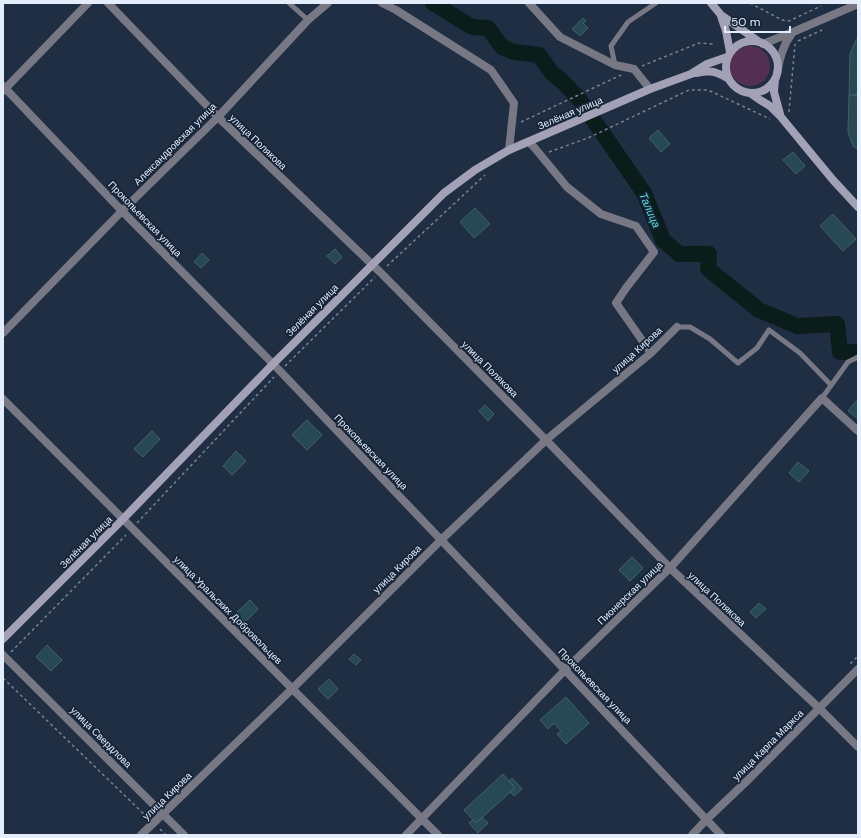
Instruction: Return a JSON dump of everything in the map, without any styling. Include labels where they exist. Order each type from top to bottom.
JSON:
[{"type":"main road","points":[[711,3],[721,15],[769,47],[774,54],[778,62],[774,92],[777,119]]},
{"type":"main road","points":[[721,15],[726,32],[729,54],[726,69],[732,84],[738,89],[750,93],[770,106],[777,119],[858,207]]},
{"type":"main road","points":[[691,74],[707,64],[729,54],[740,44],[751,41],[760,42]]},
{"type":"main road","points":[[691,74],[706,71],[716,72],[729,79]]},
{"type":"main road","name":"Зелёная улица","points":[[3,639],[123,519],[273,364],[444,193],[475,170],[508,150],[650,89],[691,74]]},
{"type":"main road","points":[[750,93],[764,90],[770,85],[776,76]]},
{"type":"street","points":[[4,88],[88,3]]},
{"type":"street","name":"улица Полякова","points":[[108,3],[218,117],[372,264],[670,568],[819,708],[858,747]]},
{"type":"street","name":"Александровская улица","points":[[3,333],[122,211],[218,117],[308,20],[328,3]]},
{"type":"street","points":[[382,3],[396,10],[491,70],[514,103],[508,150]]},
{"type":"street","points":[[529,3],[560,38],[615,65],[634,69],[650,89]]},
{"type":"street","points":[[760,42],[793,32],[858,4]]},
{"type":"street","points":[[776,76],[781,54],[787,40],[793,32]]},
{"type":"street","name":"Прокопьевская улица","points":[[4,88],[122,211],[273,364],[721,835]]},
{"type":"street","points":[[528,142],[567,187],[601,214],[636,226],[654,252],[616,303],[651,353]]},
{"type":"street","name":"улица Кирова","points":[[141,835],[292,689],[440,540],[546,440],[651,353],[677,327]]},
{"type":"street","points":[[822,398],[858,431]]},
{"type":"street","name":"Пионерская улица","points":[[406,835],[565,670],[670,568],[822,398]]},
{"type":"street","name":"улица Уральских Добровольцев","points":[[3,400],[438,835]]},
{"type":"street","name":"улица Свердлова","points":[[3,655],[184,835]]},
{"type":"street","name":"улица Карла Маркса","points":[[692,835],[858,669]]},
{"type":"lane","points":[[289,3],[308,20]]},
{"type":"lane","points":[[615,65],[611,46],[628,22],[656,3]]},
{"type":"lane","points":[[677,327],[690,327],[710,339],[738,363],[757,348],[769,330],[800,354],[831,385]]},
{"type":"lane","name":"Пионерская улица","points":[[822,398],[848,362],[858,357]]},
{"type":"path","points":[[750,3],[782,20],[789,21],[821,6]]},
{"type":"path","points":[[789,112],[795,42],[823,29]]},
{"type":"path","points":[[511,128],[634,69],[699,43],[714,44]]},
{"type":"path","points":[[588,138],[689,90],[698,89],[708,90],[777,119]]},
{"type":"path","points":[[3,678],[166,835]]},
{"type":"shaded area","points":[[750,46],[758,48],[764,52],[768,58],[770,66],[768,74],[764,80],[758,84],[750,86],[742,84],[736,80],[732,74],[730,66],[732,58],[736,52],[742,48]]},
{"type":"building","points":[[583,18],[586,21],[583,23],[588,28],[580,36],[572,29]]},
{"type":"building","points":[[858,39],[858,95],[849,95],[850,54],[856,40]]},
{"type":"building","points":[[849,95],[858,95],[858,150],[853,146],[848,132]]},
{"type":"building","points":[[658,130],[670,144],[661,152],[649,138]]},
{"type":"building","points":[[793,152],[805,166],[796,174],[783,160]]},
{"type":"building","points":[[475,208],[490,224],[474,238],[460,222]]},
{"type":"building","points":[[833,214],[856,239],[843,251],[820,226]]},
{"type":"building","points":[[335,249],[342,257],[335,264],[327,256]]},
{"type":"building","points":[[202,253],[209,260],[201,268],[194,262]]},
{"type":"building","points":[[858,399],[858,419],[848,411]]},
{"type":"building","points":[[485,405],[494,414],[488,421],[479,411]]},
{"type":"building","points":[[307,420],[322,435],[307,450],[292,435]]},
{"type":"building","points":[[152,431],[160,439],[143,457],[134,449]]},
{"type":"building","points":[[236,451],[246,461],[232,475],[223,466]]},
{"type":"building","points":[[798,462],[809,471],[799,482],[789,473]]},
{"type":"building","points":[[632,557],[643,568],[630,581],[619,570]]},
{"type":"building","points":[[250,600],[258,609],[245,622],[236,613]]},
{"type":"building","points":[[759,603],[766,609],[756,618],[750,612]]},
{"type":"building","points":[[47,645],[62,660],[51,671],[36,657]]},
{"type":"building","points":[[354,654],[361,660],[356,665],[349,659]]},
{"type":"building","points":[[329,679],[338,689],[328,699],[318,689]]},
{"type":"building","points":[[566,697],[589,723],[566,744],[557,734],[561,731],[554,723],[548,729],[540,720]]},
{"type":"building","points":[[503,774],[515,788],[476,823],[464,810]]},
{"type":"building","points":[[512,778],[522,789],[514,796],[510,792],[515,788],[509,781]]},
{"type":"building","points":[[482,817],[488,823],[478,833],[469,823],[473,820],[476,823]]},
{"type":"waterway","name":"Талица","points":[[433,3],[472,27],[488,28],[502,47],[514,52],[539,55],[552,73],[579,99],[644,193],[663,240],[679,254],[709,254],[708,269],[759,310],[797,326],[837,324],[840,352],[858,352]]}]
